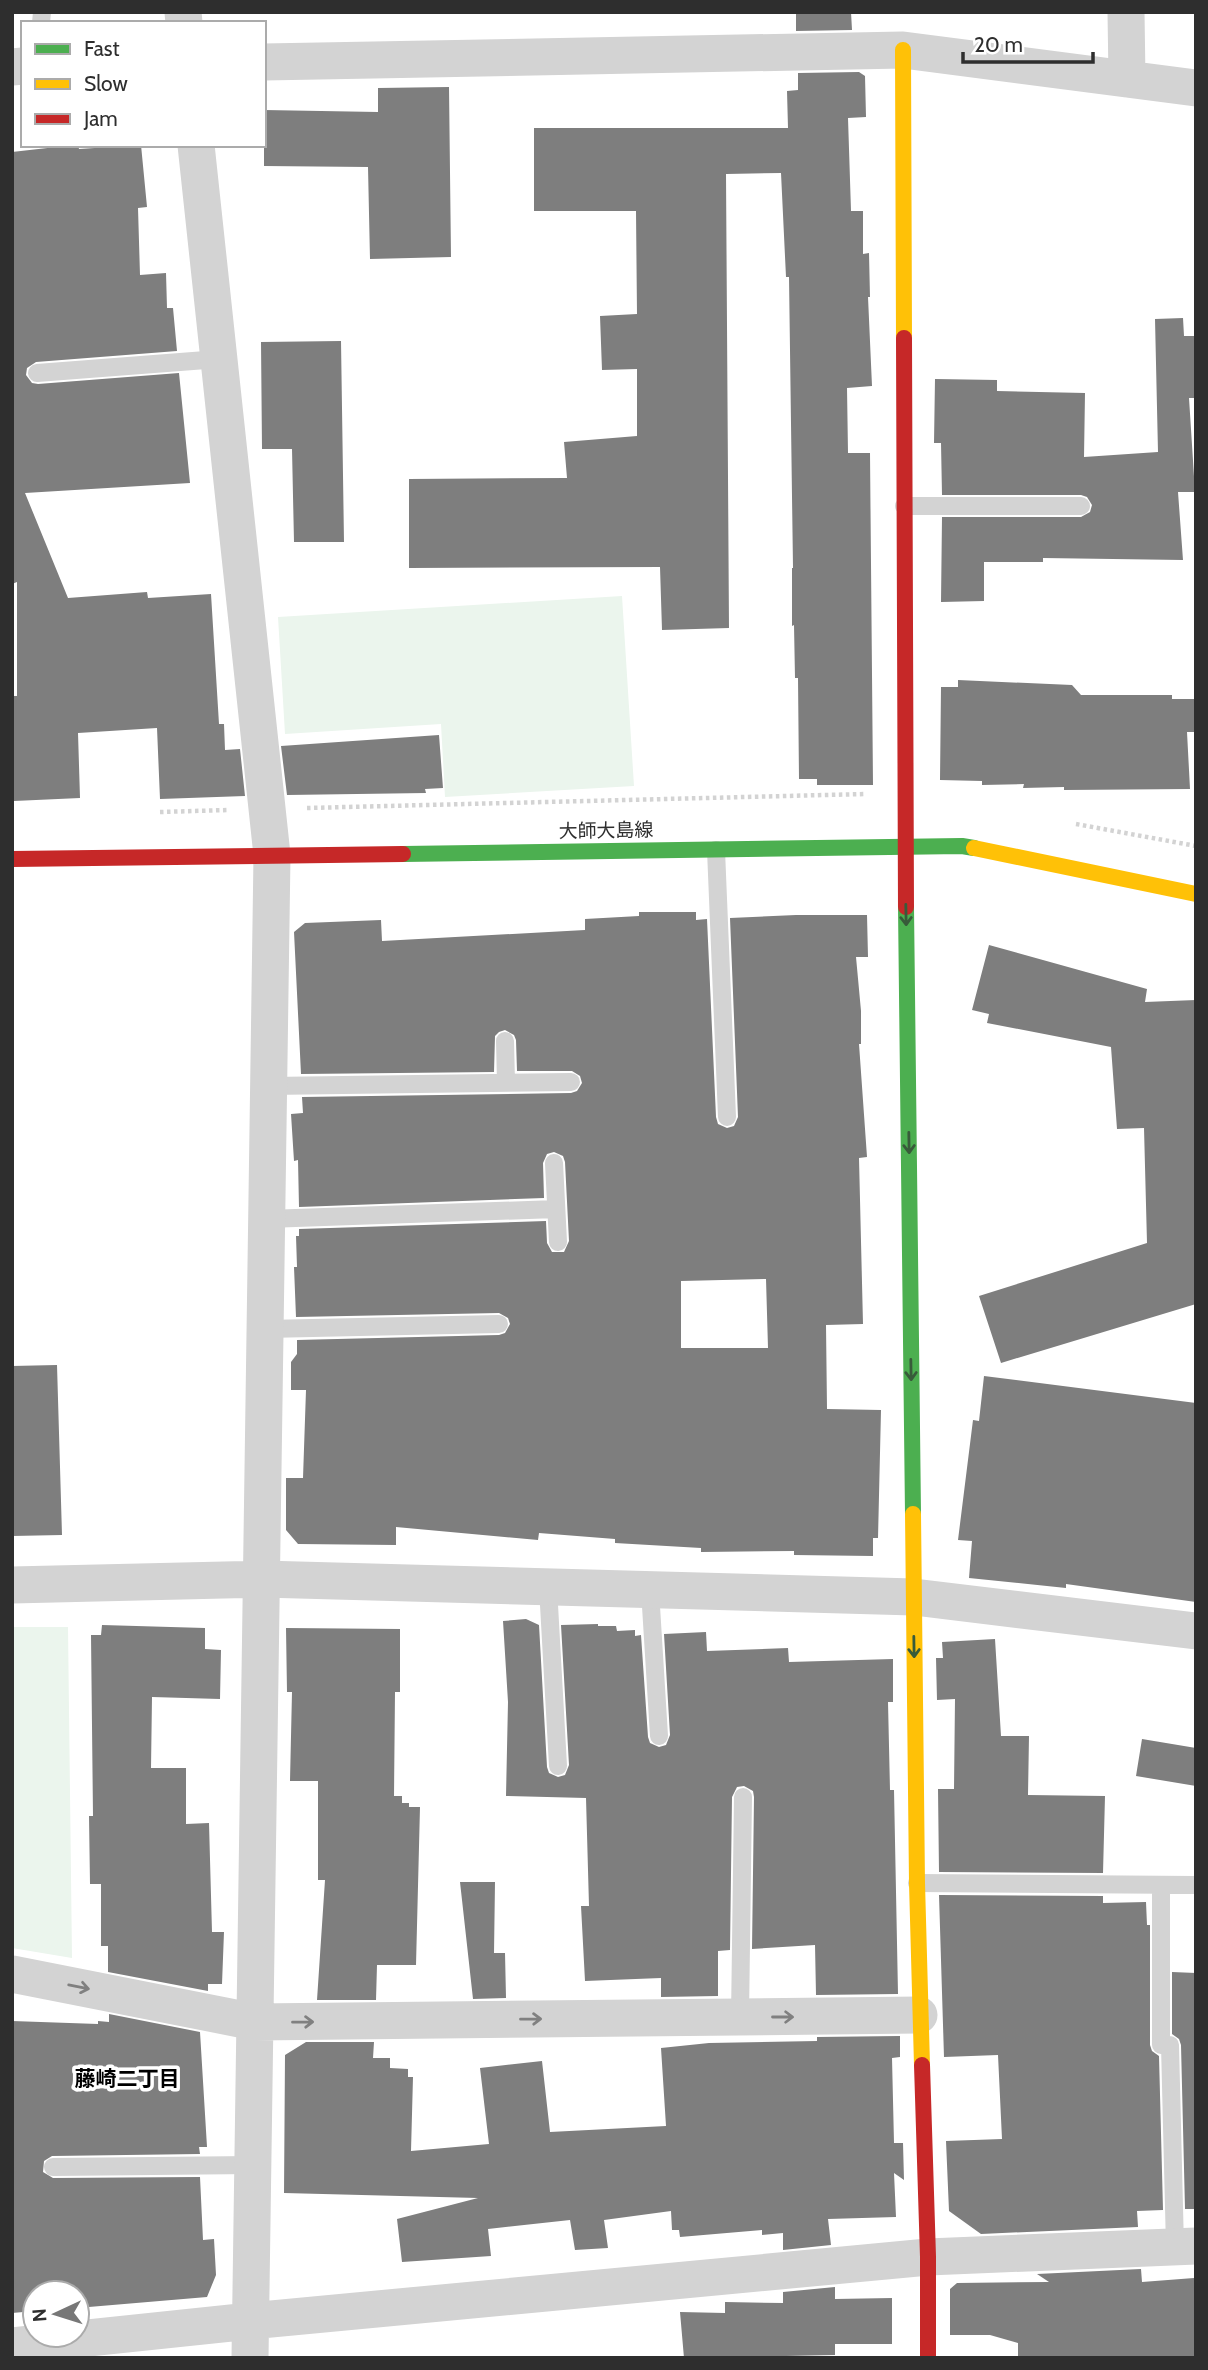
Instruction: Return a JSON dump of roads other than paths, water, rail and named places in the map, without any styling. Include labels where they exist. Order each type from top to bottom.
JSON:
[{"type":"street","points":[[1126,12],[1127,79]]},
{"type":"street","points":[[903,50],[905,847],[919,2015],[928,2257],[928,2358]]},
{"type":"street","points":[[266,62],[903,50],[1196,88]]},
{"type":"street","points":[[197,147],[272,855],[250,2358]]},
{"type":"street","name":"大師大島線","points":[[12,859],[962,846],[1196,894]]},
{"type":"street","points":[[12,1585],[262,1579],[914,1597],[1196,1631]]},
{"type":"street","points":[[12,1974],[255,2022],[919,2015]]},
{"type":"street","points":[[12,2346],[928,2257],[1185,2247]]},
{"type":"lane","points":[[37,373],[219,359]]},
{"type":"lane","points":[[904,506],[1081,506]]},
{"type":"lane","points":[[716,849],[727,1117]]},
{"type":"lane","points":[[505,1041],[506,1083]]},
{"type":"lane","points":[[269,1086],[571,1082]]},
{"type":"lane","points":[[554,1163],[558,1242]]},
{"type":"lane","points":[[267,1219],[556,1209]]},
{"type":"lane","points":[[265,1329],[499,1324]]},
{"type":"lane","points":[[548,1587],[558,1766]]},
{"type":"lane","points":[[650,1590],[659,1736]]},
{"type":"lane","points":[[740,2017],[743,1797]]},
{"type":"lane","points":[[917,1883],[1196,1885]]},
{"type":"lane","points":[[1161,1886],[1161,2045],[1170,2045],[1185,2247]]},
{"type":"lane","points":[[53,2167],[253,2165]]},
{"type":"district","name":"藤崎二丁目","points":[[127,2079]]}]
